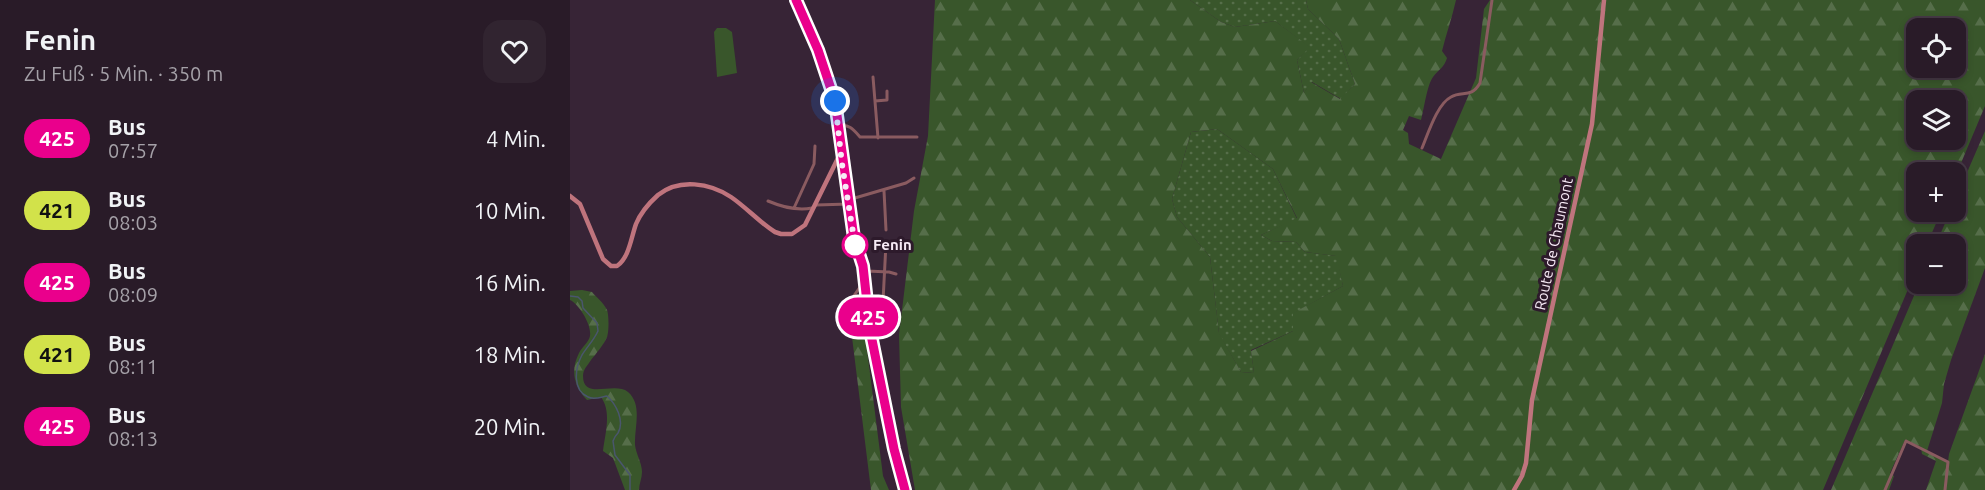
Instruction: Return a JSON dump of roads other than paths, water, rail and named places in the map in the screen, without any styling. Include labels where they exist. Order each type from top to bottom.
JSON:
[{"type":"street","points":[[570,196],[580,204],[601,256],[607,264],[614,266],[624,260],[643,209],[665,189],[675,185],[693,184],[726,194],[767,226],[782,234],[792,234],[800,230],[808,221],[839,163],[841,152],[831,87],[796,0]]},
{"type":"street","points":[[1422,148],[1436,115],[1444,103],[1452,96],[1472,92],[1480,83],[1492,0]]},
{"type":"street","name":"Route de Chaumont","points":[[1514,490],[1526,463],[1532,400],[1592,124],[1604,0]]},
{"type":"street","points":[[873,77],[878,138]]},
{"type":"street","points":[[875,101],[887,100],[887,91]]},
{"type":"street","points":[[838,126],[846,125],[860,137],[917,137]]},
{"type":"street","points":[[794,208],[814,164],[815,146]]},
{"type":"street","points":[[839,163],[849,202],[854,238],[863,266],[870,327],[904,490]]},
{"type":"street","points":[[768,201],[779,206],[794,208],[849,202],[906,183],[914,178]]},
{"type":"street","points":[[884,191],[886,230]]},
{"type":"street","points":[[870,327],[879,327],[882,321],[886,243]]},
{"type":"street","points":[[845,316],[853,297],[865,283],[867,271],[865,262],[860,256]]},
{"type":"street","points":[[867,271],[896,274]]},
{"type":"street","points":[[1885,490],[1906,441],[1948,462],[1945,490]]},
{"type":"waterway","points":[[570,296],[578,297],[582,301],[583,308],[597,323],[598,331],[580,360],[577,384],[583,394],[588,397],[607,396],[614,403],[620,418],[620,428],[613,441],[615,455],[630,475],[630,490]]},
{"type":"place","name":"Fenin","points":[[855,245]]}]
